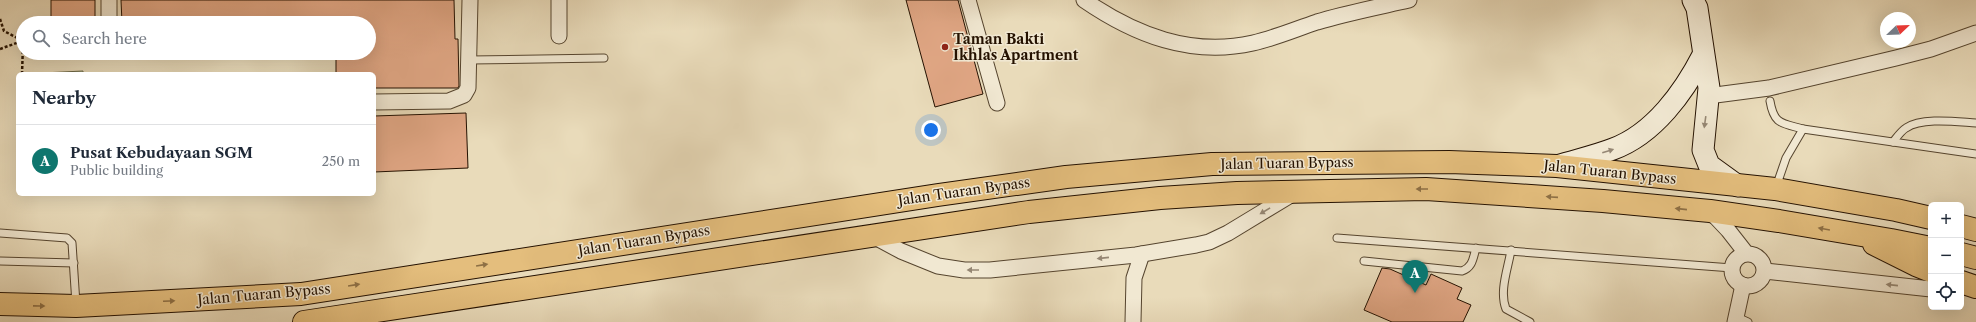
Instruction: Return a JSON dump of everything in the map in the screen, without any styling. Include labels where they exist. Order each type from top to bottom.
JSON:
[{"type":"highway","name":"Jalan Tuaran Bypass","points":[[0,304],[76,306],[301,294],[842,209],[1066,177],[1212,164],[1449,162],[1557,166],[1775,189],[1896,210],[1928,217]]},
{"type":"highway","name":"Jalan Tuaran Bypass","points":[[304,322],[1029,212],[1152,199],[1299,191],[1426,189],[1603,201],[1710,212],[1928,247]]},
{"type":"highway","points":[[1852,234],[1928,270]]},
{"type":"highway","points":[[1964,255],[1976,258]]},
{"type":"highway","points":[[1964,283],[1976,288]]},
{"type":"main road","points":[[1693,0],[1696,8],[1709,88],[1703,150],[1706,159],[1715,171],[1738,186]]},
{"type":"main road","points":[[1557,166],[1615,149],[1634,138],[1651,125],[1681,94],[1703,55]]},
{"type":"street","points":[[109,0],[109,16]]},
{"type":"street","points":[[376,102],[449,101],[458,99],[464,95],[468,88],[470,60],[470,0]]},
{"type":"street","points":[[559,0],[559,36]]},
{"type":"street","points":[[968,0],[997,103]]},
{"type":"street","points":[[1084,0],[1132,29],[1160,40],[1194,46],[1224,47],[1252,43],[1342,15],[1409,0]]},
{"type":"street","points":[[1708,96],[1769,88],[1896,58],[1931,49],[1976,32]]},
{"type":"street","points":[[873,236],[901,251],[938,266],[964,270],[990,270],[1142,254],[1209,242],[1228,233],[1299,191]]},
{"type":"street","points":[[1710,212],[1728,230],[1746,254]]},
{"type":"street","points":[[1751,253],[1760,258],[1765,271],[1757,283],[1753,285],[1743,285],[1735,278],[1732,268],[1737,258],[1751,253]]},
{"type":"street","points":[[1133,322],[1134,278],[1142,254]]},
{"type":"street","points":[[1123,256],[1134,278]]},
{"type":"street","points":[[1765,271],[1928,289]]},
{"type":"street","points":[[1740,320],[1743,285]]},
{"type":"street","points":[[1964,289],[1976,288]]},
{"type":"lane","points":[[470,60],[604,58]]},
{"type":"lane","points":[[1770,101],[1772,114],[1778,122],[1803,129],[1976,154]]},
{"type":"lane","points":[[1893,142],[1905,129],[1920,123],[1951,121],[1976,123]]},
{"type":"lane","points":[[1775,189],[1786,158],[1803,129]]},
{"type":"lane","points":[[0,233],[67,238],[72,243],[76,306]]},
{"type":"lane","points":[[1337,238],[1511,250],[1732,268]]},
{"type":"lane","points":[[1364,261],[1462,271],[1468,269],[1472,264],[1476,248]]},
{"type":"lane","points":[[1511,250],[1502,293],[1503,302],[1506,309],[1530,322]]},
{"type":"lane","points":[[0,261],[74,263]]},
{"type":"path","points":[[0,19],[4,31],[16,37]]},
{"type":"path","points":[[0,49],[16,42]]},
{"type":"path","points":[[22,60],[22,72]]},
{"type":"green space","points":[[83,71],[83,72],[63,72]]},
{"type":"building","points":[[51,0],[95,0],[95,16],[51,16]]},
{"type":"building","points":[[121,0],[454,0],[455,39],[458,39],[459,86],[458,88],[376,88],[376,72],[336,72],[336,60],[376,60],[376,16],[122,16]]},
{"type":"building","name":"Taman Bakti Ikhlas Apartment","points":[[906,0],[958,0],[983,94],[935,107]]},
{"type":"building","points":[[466,113],[468,168],[376,172],[376,116]]},
{"type":"building","points":[[1382,268],[1390,269],[1426,285],[1431,274],[1462,288],[1457,299],[1471,305],[1463,322],[1392,322],[1364,310]]},
{"type":"place","name":"Taman Bakti Ikhlas Apartment","points":[[945,47]]},
{"type":"place","name":"Pusat Kebudayaan SGM","points":[[1415,293]]}]
